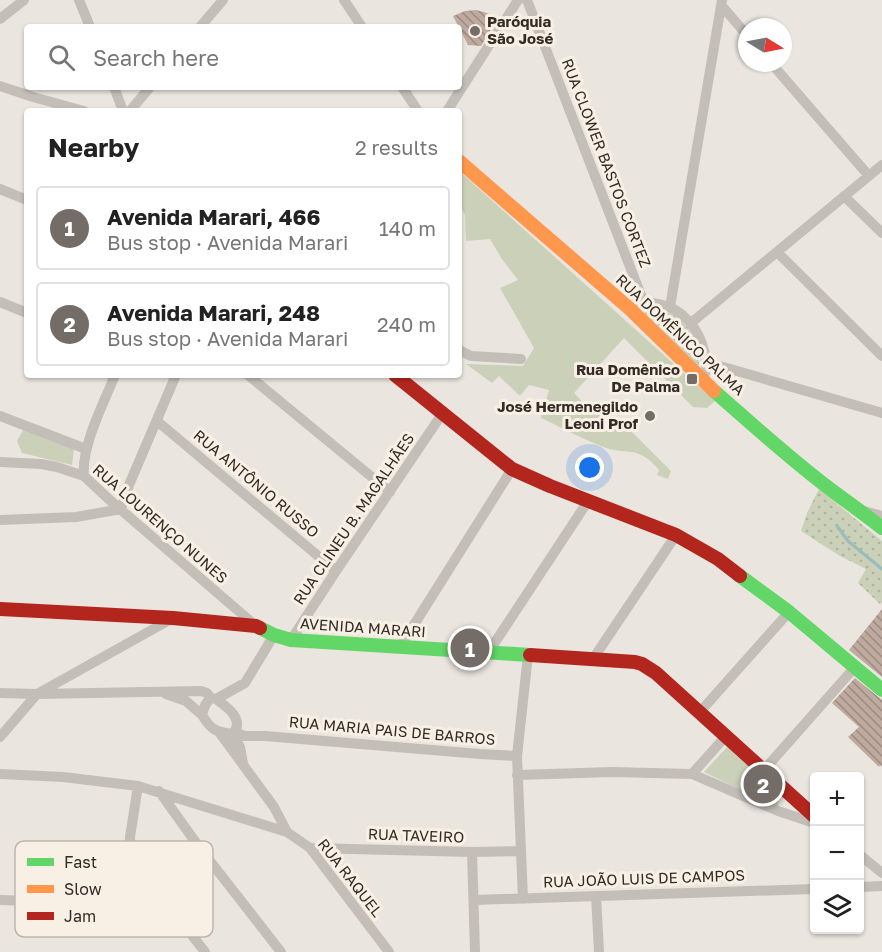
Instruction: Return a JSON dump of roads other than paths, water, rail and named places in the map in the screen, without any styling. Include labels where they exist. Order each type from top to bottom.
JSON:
[{"type":"street","points":[[0,19],[24,0]]},
{"type":"street","points":[[79,0],[89,24]]},
{"type":"street","points":[[203,24],[223,0]]},
{"type":"street","points":[[344,0],[360,24]]},
{"type":"street","points":[[462,88],[518,0]]},
{"type":"street","name":"RUA CLOWER BASTOS CORTEZ","points":[[527,0],[644,303]]},
{"type":"street","points":[[670,307],[722,2]]},
{"type":"street","points":[[722,2],[738,23]]},
{"type":"street","points":[[779,72],[869,176]]},
{"type":"street","points":[[0,86],[70,108]]},
{"type":"street","points":[[115,90],[122,108]]},
{"type":"street","points":[[132,108],[148,90]]},
{"type":"street","points":[[404,90],[416,108]]},
{"type":"street","points":[[449,108],[460,90]]},
{"type":"street","name":"RUA DOMÊNICO PALMA","points":[[462,164],[630,309],[704,381],[785,452],[882,528]]},
{"type":"street","points":[[691,323],[882,165]]},
{"type":"street","points":[[0,189],[24,199]]},
{"type":"street","points":[[844,196],[882,232]]},
{"type":"street","points":[[777,252],[882,356]]},
{"type":"street","points":[[0,302],[24,312]]},
{"type":"street","points":[[630,309],[644,303],[658,304],[681,313],[691,323],[699,338],[706,362],[704,381]]},
{"type":"street","points":[[462,352],[471,356],[521,359]]},
{"type":"street","points":[[706,362],[882,413]]},
{"type":"street","points":[[84,476],[86,449],[114,378]]},
{"type":"street","points":[[0,520],[76,517],[121,509],[175,378]]},
{"type":"street","points":[[252,378],[390,492]]},
{"type":"street","points":[[400,378],[512,469],[676,535],[718,559],[789,612],[882,690]]},
{"type":"street","name":"RUA CLINEU B. MAGALHÃES","points":[[291,640],[442,414]]},
{"type":"street","points":[[0,416],[86,449]]},
{"type":"street","name":"RUA ANTÔNIO RUSSO","points":[[157,421],[336,571]]},
{"type":"street","name":"RUA LOURENÇO NUNES","points":[[0,462],[41,464],[84,476],[256,626]]},
{"type":"street","points":[[400,647],[512,469]]},
{"type":"street","points":[[488,653],[588,501]]},
{"type":"street","points":[[860,510],[882,516]]},
{"type":"street","points":[[593,659],[676,535]]},
{"type":"street","name":"AVENIDA MARARI","points":[[0,609],[173,618],[256,626],[291,640],[635,662],[656,673],[810,812]]},
{"type":"street","points":[[699,713],[789,612]]},
{"type":"street","points":[[0,737],[37,694],[173,618]]},
{"type":"street","points":[[202,715],[208,700],[245,683],[274,635]]},
{"type":"street","points":[[523,899],[517,756],[528,655]]},
{"type":"street","points":[[764,770],[855,668]]},
{"type":"street","points":[[0,693],[201,691],[234,713],[235,729],[219,732],[209,727],[202,715],[186,701],[160,692]]},
{"type":"street","name":"RUA MARIA PAIS DE BARROS","points":[[235,729],[265,736],[517,756]]},
{"type":"street","name":"RUA RAQUEL","points":[[235,729],[244,766]]},
{"type":"street","name":"RUA RAQUEL","points":[[219,732],[274,807],[287,832],[310,848],[389,952]]},
{"type":"street","points":[[692,774],[726,736]]},
{"type":"street","points":[[517,775],[612,772],[692,774],[778,811],[810,822]]},
{"type":"street","points":[[0,774],[63,777],[138,786],[287,832]]},
{"type":"street","points":[[130,841],[138,786]]},
{"type":"street","points":[[159,792],[195,841]]},
{"type":"street","name":"RUA TAVEIRO","points":[[310,848],[521,851]]},
{"type":"street","points":[[472,852],[475,952]]},
{"type":"street","points":[[864,858],[882,873]]},
{"type":"street","points":[[213,865],[281,952]]},
{"type":"street","points":[[864,887],[882,886]]},
{"type":"street","name":"RUA JOÃO LUIS DE CAMPOS","points":[[474,900],[810,889]]},
{"type":"street","points":[[596,896],[599,952]]},
{"type":"street","points":[[0,900],[15,900]]},
{"type":"street","points":[[193,937],[205,952]]},
{"type":"waterway","points":[[837,526],[848,541],[882,569]]},
{"type":"place","name":"Paróquia São José","points":[[475,31]]},
{"type":"place","name":"Rua Domênico De Palma","points":[[692,379]]},
{"type":"place","name":"José Hermenegildo Leoni Prof","points":[[650,416]]},
{"type":"place","name":"Avenida Marari, 466","points":[[470,648]]},
{"type":"place","name":"Avenida Marari, 248","points":[[763,784]]}]
